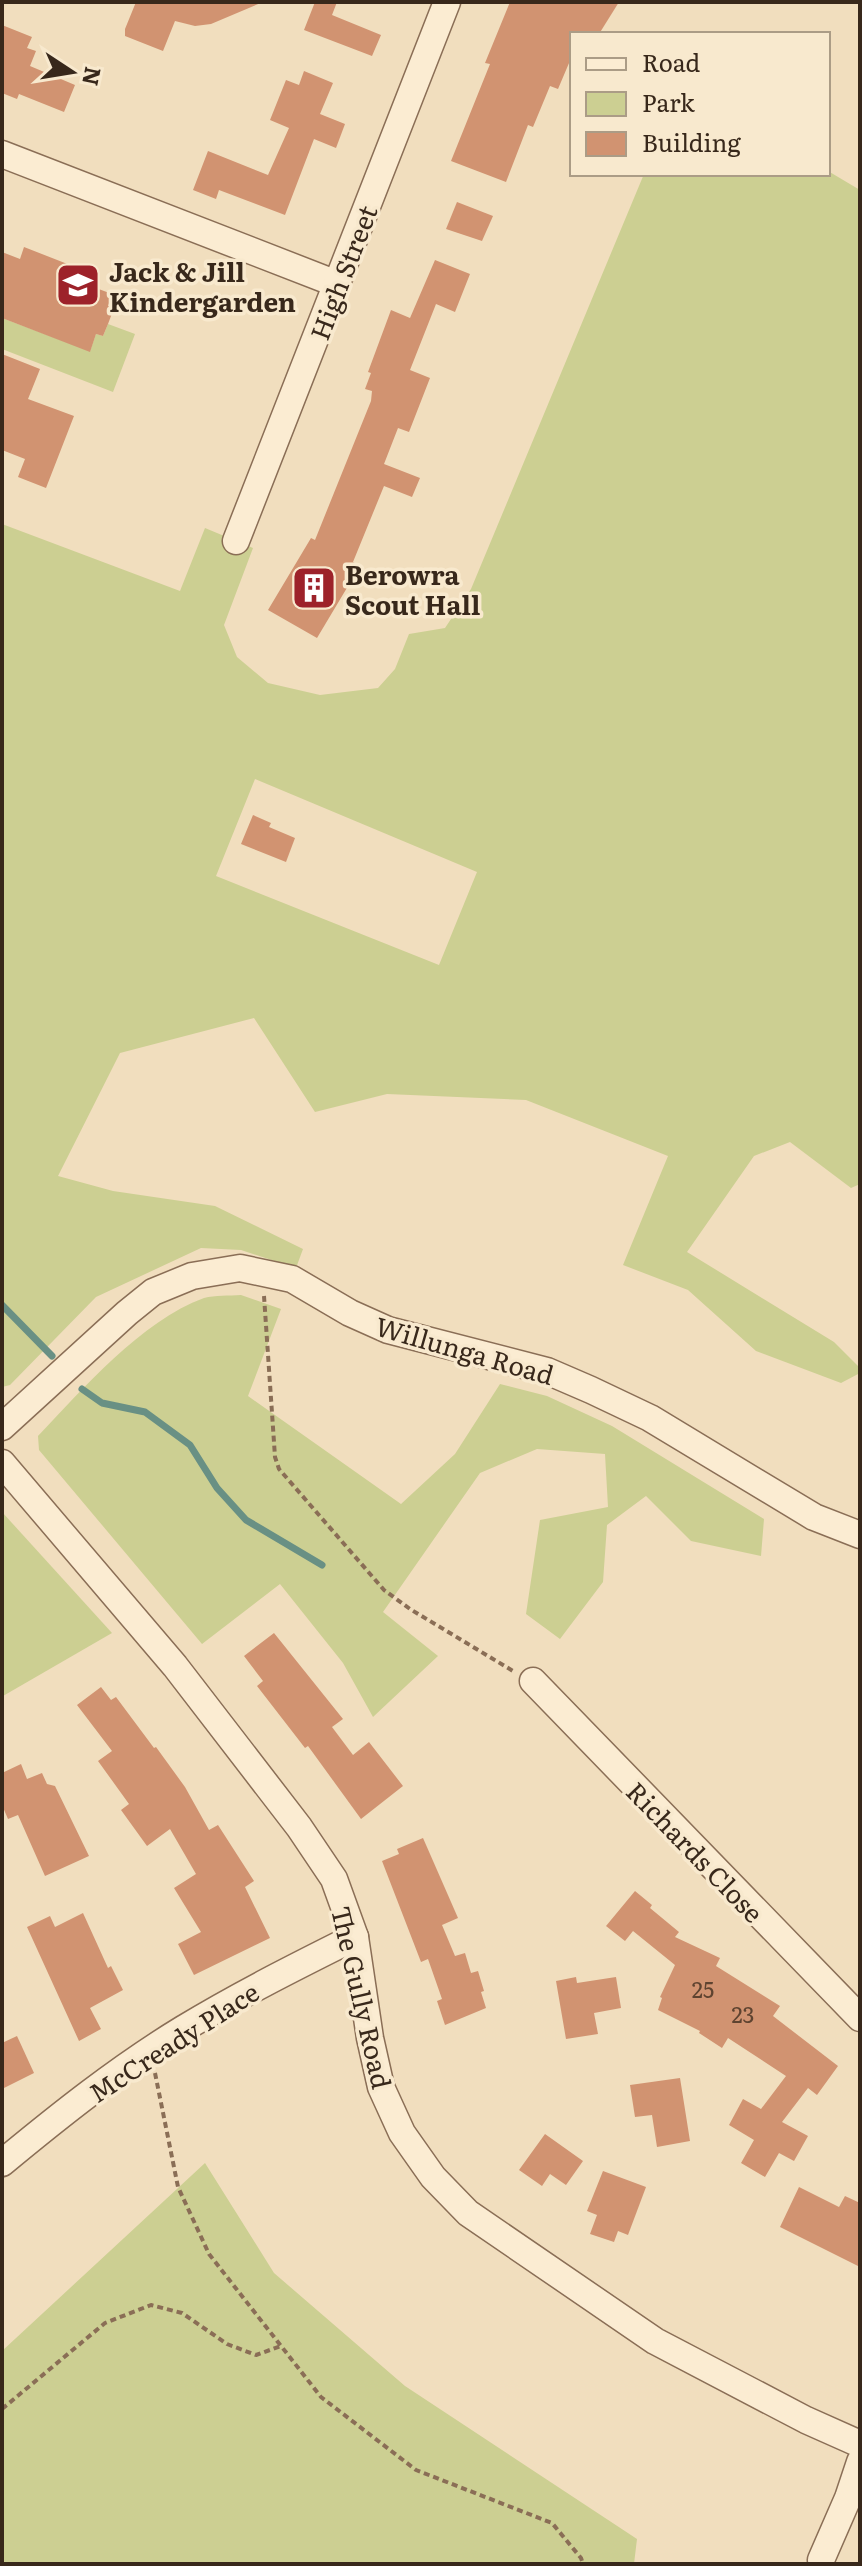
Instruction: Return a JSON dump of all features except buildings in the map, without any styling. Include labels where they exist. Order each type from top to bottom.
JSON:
[{"type":"street","name":"High Street","points":[[236,541],[447,2]]},
{"type":"street","points":[[2,154],[337,284]]},
{"type":"street","name":"Willunga Road","points":[[2,1427],[153,1292],[192,1276],[240,1268],[292,1279],[350,1313],[388,1330],[547,1371],[650,1418],[802,1510],[860,1535]]},
{"type":"street","name":"The Gully Road","points":[[2,1463],[136,1619],[299,1827],[334,1879],[355,1937],[370,2038],[381,2087],[402,2133],[433,2177],[468,2213],[655,2341],[806,2420],[860,2444]]},
{"type":"street","name":"Richards Close","points":[[533,1681],[860,2018]]},
{"type":"street","name":"McCready Place","points":[[2,2163],[96,2089],[183,2029],[266,1981],[355,1937]]},
{"type":"street","points":[[821,2560],[860,2462]]},
{"type":"path","points":[[264,1295],[275,1457],[279,1469],[384,1590],[446,1632],[533,1681]]},
{"type":"path","points":[[150,2051],[178,2187],[209,2254],[321,2397],[416,2470],[552,2523],[583,2564]]},
{"type":"path","points":[[2,2409],[105,2323],[151,2305],[182,2313],[227,2344],[256,2355],[281,2346]]},
{"type":"green space","points":[[830,172],[860,190],[860,1184],[851,1188],[790,1142],[754,1156],[687,1252],[834,1342],[860,1368],[860,1373],[841,1383],[756,1351],[688,1290],[623,1265],[668,1156],[526,1100],[387,1094],[315,1112],[254,1018],[120,1053],[58,1176],[113,1191],[215,1206],[303,1249],[296,1268],[241,1250],[201,1248],[96,1297],[10,1385],[2,1387],[2,524],[180,591],[205,528],[253,548],[224,625],[237,657],[268,683],[320,695],[378,688],[395,669],[409,634],[445,628],[471,589],[643,176],[830,176]],"holes":[[[255,779],[477,872],[439,965],[216,876]]]},
{"type":"green space","points":[[2,318],[90,351],[96,334],[103,336],[108,324],[135,334],[113,392],[2,349]]},
{"type":"green space","points":[[241,1295],[281,1309],[248,1396],[401,1504],[455,1454],[500,1384],[547,1396],[612,1426],[764,1519],[761,1556],[691,1541],[646,1496],[607,1525],[603,1582],[560,1639],[526,1614],[540,1520],[608,1507],[605,1454],[537,1449],[480,1473],[383,1612],[438,1656],[373,1717],[343,1663],[280,1584],[202,1644],[39,1450],[38,1436],[114,1358],[158,1323],[204,1298]]},
{"type":"green space","points":[[2,1512],[112,1633],[3,1696],[2,1696]]},
{"type":"green space","points":[[205,2163],[274,2273],[405,2386],[637,2539],[634,2564],[2,2564],[2,2351]]},
{"type":"waterway","points":[[2,1305],[52,1356]]},
{"type":"waterway","points":[[82,1389],[102,1403],[145,1412],[190,1445],[217,1488],[246,1520],[322,1565]]},
{"type":"place","name":"Jack & Jill Kindergarden","points":[[78,285]]},
{"type":"place","name":"Berowra Scout Hall","points":[[314,588]]}]
